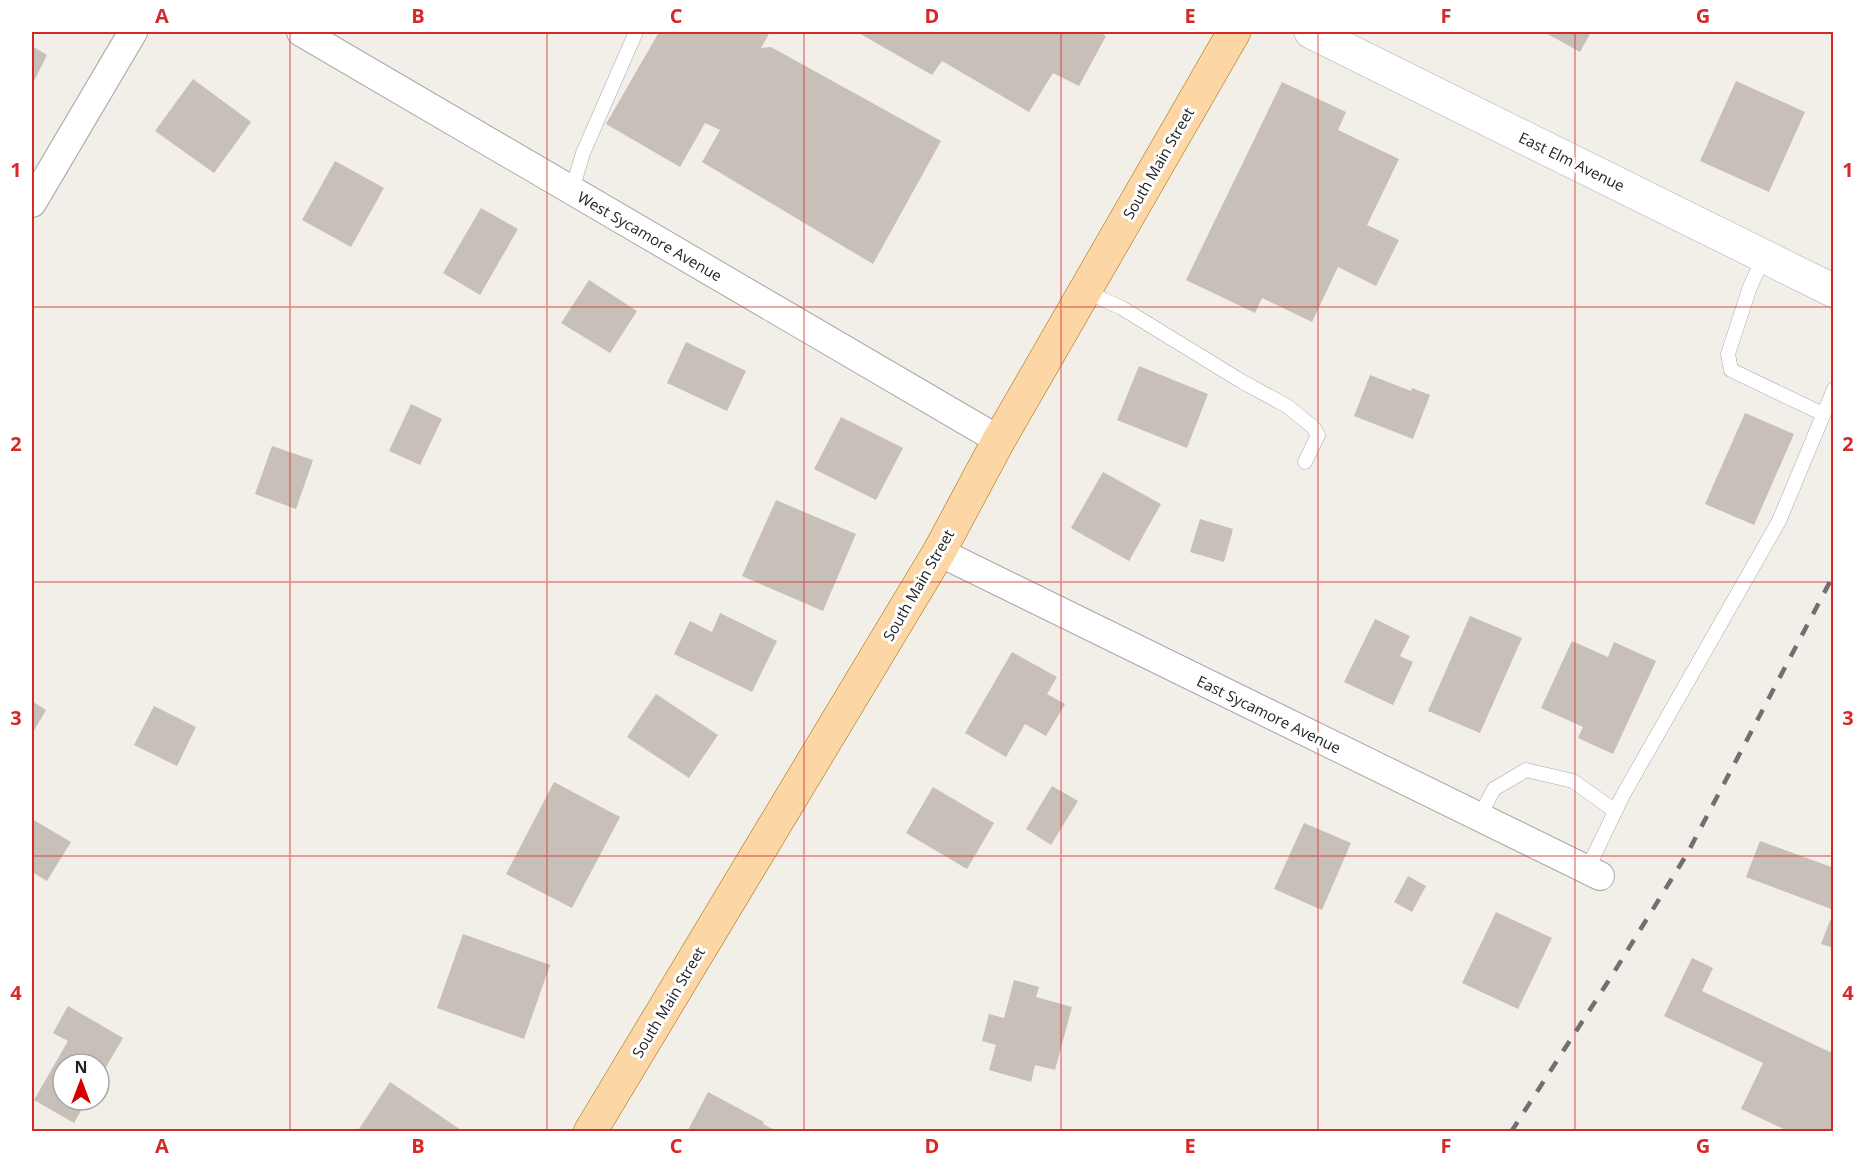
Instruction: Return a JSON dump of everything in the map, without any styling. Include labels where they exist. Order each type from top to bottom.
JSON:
[{"type":"main road","name":"South Main Street","points":[[590,1131],[939,552],[999,440],[1234,32]]},
{"type":"street","points":[[32,203],[134,32]]},
{"type":"street","name":"West Sycamore Avenue","points":[[301,32],[999,440]]},
{"type":"street","name":"East Elm Avenue","points":[[1311,32],[1833,291]]},
{"type":"street","name":"East Sycamore Avenue","points":[[939,552],[1593,873]]},
{"type":"lane","points":[[572,190],[583,153],[636,32]]},
{"type":"lane","points":[[1764,256],[1750,287],[1728,354],[1731,370],[1823,414]]},
{"type":"lane","points":[[1084,291],[1122,308],[1241,381],[1287,406],[1318,435],[1305,462]]},
{"type":"lane","points":[[1593,873],[1615,811],[1779,521],[1833,389]]},
{"type":"lane","points":[[1479,817],[1494,789],[1526,770],[1573,781],[1615,811]]},
{"type":"building","points":[[659,32],[770,32],[761,48],[771,47],[941,141],[873,264],[702,162],[720,130],[705,123],[680,167],[606,124]]},
{"type":"building","points":[[857,32],[1099,32],[1106,36],[1079,86],[1053,73],[1029,112],[942,61],[932,75]]},
{"type":"building","points":[[1544,32],[1591,32],[1580,52]]},
{"type":"building","points":[[32,46],[47,55],[32,85]]},
{"type":"building","points":[[193,79],[251,122],[214,173],[155,131]]},
{"type":"building","points":[[1736,81],[1805,112],[1769,192],[1700,161]]},
{"type":"building","points":[[1282,82],[1346,112],[1338,130],[1399,159],[1367,225],[1399,240],[1376,286],[1338,267],[1312,322],[1262,298],[1255,313],[1186,280]]},
{"type":"building","points":[[335,161],[384,188],[351,247],[302,220]]},
{"type":"building","points":[[481,208],[518,229],[480,295],[443,273]]},
{"type":"building","points":[[589,280],[637,311],[610,353],[561,323]]},
{"type":"building","points":[[686,342],[746,371],[727,411],[667,383]]},
{"type":"building","points":[[1139,366],[1208,394],[1187,448],[1117,420]]},
{"type":"building","points":[[1370,375],[1411,391],[1412,388],[1430,395],[1413,439],[1354,416]]},
{"type":"building","points":[[411,404],[442,419],[420,465],[389,451]]},
{"type":"building","points":[[1745,413],[1794,434],[1754,525],[1705,504]]},
{"type":"building","points":[[841,417],[903,448],[876,500],[814,469]]},
{"type":"building","points":[[272,446],[313,460],[296,509],[255,494]]},
{"type":"building","points":[[1103,472],[1161,504],[1129,561],[1071,528]]},
{"type":"building","points":[[776,500],[856,534],[823,611],[742,576]]},
{"type":"building","points":[[1200,519],[1233,529],[1224,562],[1190,552]]},
{"type":"building","points":[[720,613],[777,641],[752,692],[674,654],[690,621],[712,632]]},
{"type":"building","points":[[1470,616],[1522,638],[1480,733],[1428,711]]},
{"type":"building","points":[[1375,619],[1410,636],[1400,656],[1413,662],[1393,705],[1344,682]]},
{"type":"building","points":[[1572,641],[1608,657],[1614,642],[1656,661],[1613,754],[1578,738],[1583,727],[1541,708]]},
{"type":"building","points":[[1012,652],[1057,677],[1047,694],[1065,704],[1046,736],[1025,724],[1006,757],[965,733]]},
{"type":"building","points":[[656,694],[718,735],[689,778],[627,737]]},
{"type":"building","points":[[32,701],[46,710],[32,734]]},
{"type":"building","points":[[154,706],[196,727],[177,766],[134,745]]},
{"type":"building","points":[[554,782],[620,817],[572,908],[506,874]]},
{"type":"building","points":[[1052,786],[1078,801],[1051,845],[1026,829]]},
{"type":"building","points":[[933,787],[994,823],[967,869],[906,833]]},
{"type":"building","points":[[32,819],[71,842],[47,881],[32,872]]},
{"type":"building","points":[[1304,823],[1351,843],[1322,910],[1274,889]]},
{"type":"building","points":[[1760,841],[1834,868],[1834,910],[1746,877]]},
{"type":"building","points":[[1408,876],[1426,886],[1412,912],[1394,902]]},
{"type":"building","points":[[1496,912],[1552,938],[1518,1009],[1462,983]]},
{"type":"building","points":[[1834,913],[1834,948],[1821,944]]},
{"type":"building","points":[[463,934],[550,965],[524,1039],[437,1008]]},
{"type":"building","points":[[1692,958],[1713,968],[1702,991],[1834,1054],[1834,1129],[1832,1132],[1790,1132],[1741,1109],[1763,1063],[1664,1016]]},
{"type":"building","points":[[1014,980],[1039,987],[1036,997],[1072,1007],[1055,1070],[1035,1065],[1031,1082],[989,1070],[996,1045],[982,1041],[989,1014],[1004,1018]]},
{"type":"building","points":[[68,1006],[123,1038],[111,1058],[111,1052],[62,1052],[68,1041],[53,1033]]},
{"type":"building","points":[[51,1070],[51,1110],[34,1100]]},
{"type":"building","points":[[390,1082],[464,1132],[357,1132]]},
{"type":"building","points":[[708,1092],[764,1122],[763,1124],[778,1132],[687,1132]]},
{"type":"building","points":[[55,1112],[80,1112],[74,1123]]},
{"type":"railway","points":[[1511,1132],[1687,854],[1834,574]]}]
